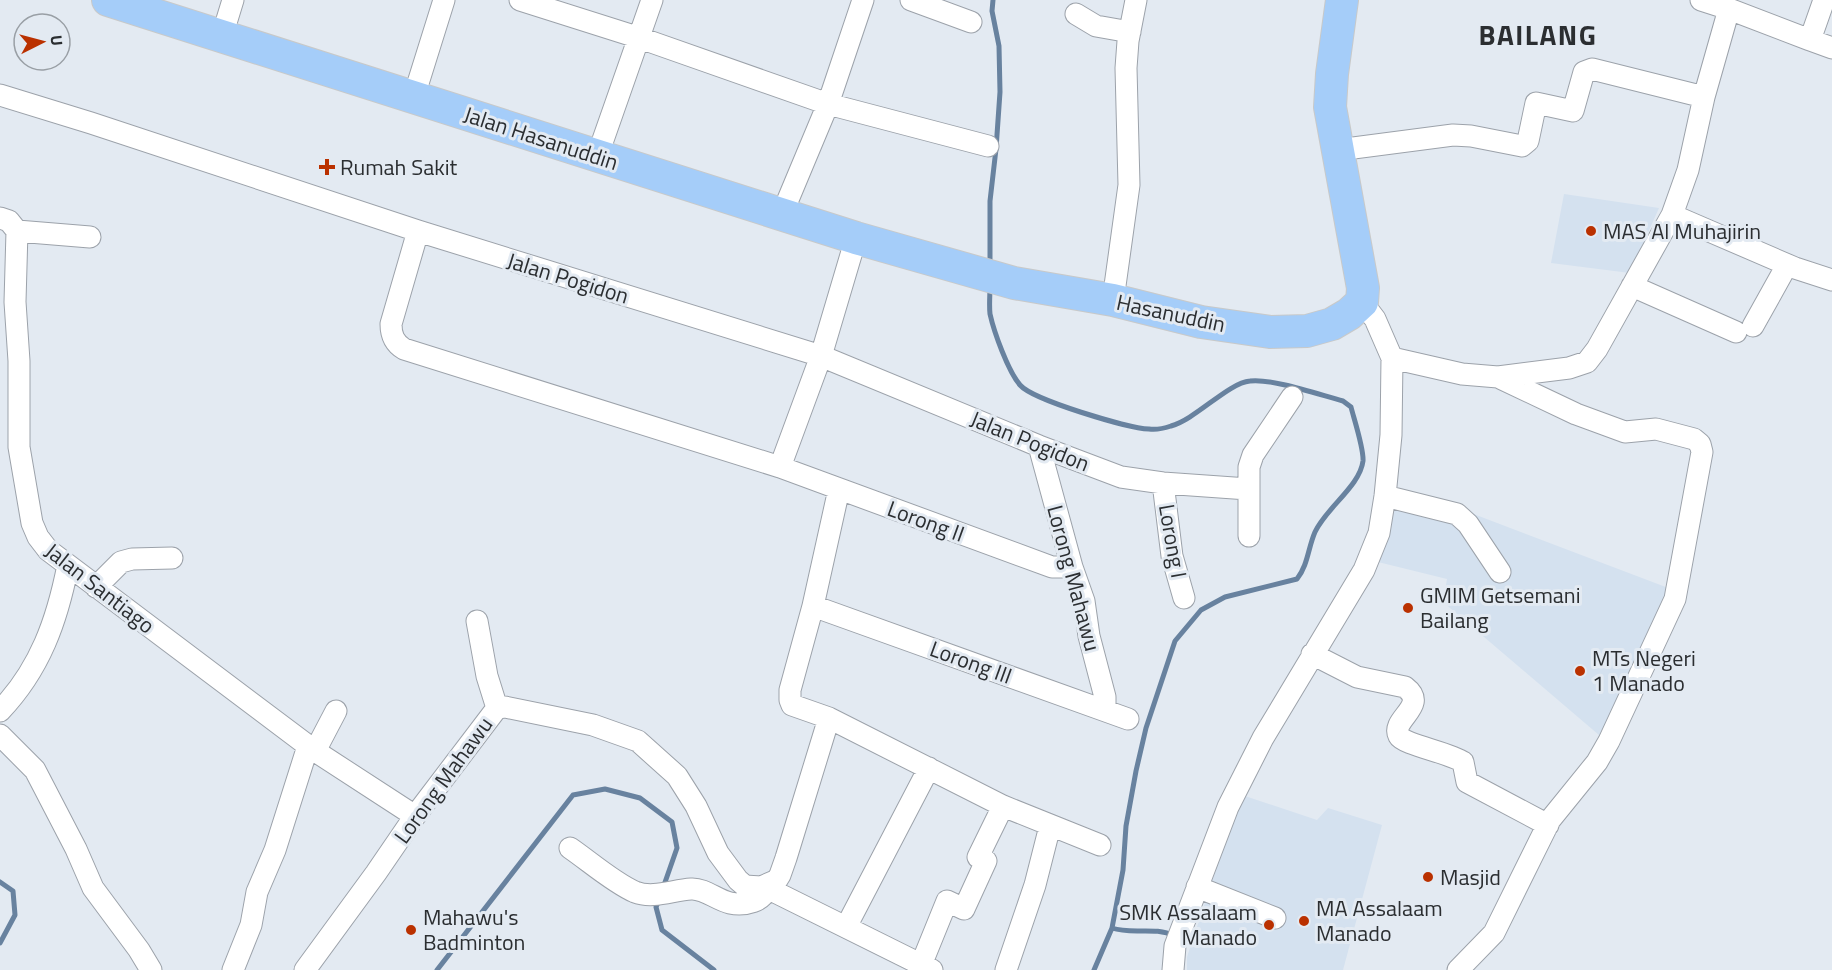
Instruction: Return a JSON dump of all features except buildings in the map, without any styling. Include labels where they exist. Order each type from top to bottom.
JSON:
[{"type":"highway","name":"Jalan Hasanuddin","points":[[108,0],[856,238],[975,271]]},
{"type":"highway","points":[[1342,0],[1337,25],[1330,107],[1363,288],[1362,302]]},
{"type":"highway","name":"Hasanuddin","points":[[975,271],[1014,283],[1113,300],[1202,322],[1270,332],[1307,331],[1332,324],[1349,314],[1362,302]]},
{"type":"street","points":[[222,36],[233,0]]},
{"type":"street","points":[[414,96],[444,0]]},
{"type":"street","points":[[520,0],[640,38],[828,104],[988,146]]},
{"type":"street","points":[[597,157],[652,0]]},
{"type":"street","points":[[782,214],[828,104],[863,0]]},
{"type":"street","points":[[911,0],[970,22]]},
{"type":"street","points":[[1113,300],[1129,185],[1126,68],[1136,0]]},
{"type":"street","points":[[1701,0],[1832,48]]},
{"type":"street","points":[[1810,40],[1824,0]]},
{"type":"street","points":[[1392,358],[1462,374],[1498,377],[1569,368],[1587,362],[1597,350],[1672,215],[1688,170],[1704,97],[1729,9]]},
{"type":"street","points":[[1076,14],[1096,27],[1130,32]]},
{"type":"street","points":[[1338,150],[1453,135],[1471,136],[1522,146],[1528,141],[1536,103],[1573,111],[1584,72],[1592,69],[1704,97]]},
{"type":"street","points":[[0,95],[418,231]]},
{"type":"street","points":[[1672,215],[1787,265],[1832,280]]},
{"type":"street","points":[[0,218],[9,221],[17,231],[90,237]]},
{"type":"street","name":"Jalan Santiago","points":[[17,231],[15,302],[19,361],[19,447],[35,530],[48,550],[312,748],[415,816]]},
{"type":"street","name":"Jalan Pogidon","points":[[418,231],[821,356],[1039,446],[1121,477],[1163,483],[1248,489]]},
{"type":"street","name":"Lorong II","points":[[418,231],[391,324],[391,333],[398,346],[780,467],[1052,567],[1072,567]]},
{"type":"street","points":[[780,467],[821,356],[856,238]]},
{"type":"street","points":[[1632,286],[1744,329],[1787,265]]},
{"type":"street","points":[[1173,970],[1179,937],[1228,807],[1263,738],[1364,570],[1379,533],[1391,435],[1392,358],[1375,319],[1362,302]]},
{"type":"street","points":[[1458,970],[1494,933],[1548,825],[1577,784],[1597,762],[1609,741],[1675,599],[1702,452],[1700,444],[1694,439],[1656,429],[1625,432],[1576,414],[1498,377]]},
{"type":"street","points":[[1249,536],[1249,467],[1253,455],[1292,397]]},
{"type":"street","name":"Lorong Mahawu","points":[[1039,446],[1072,567],[1084,601],[1089,636],[1105,697],[1105,710]]},
{"type":"street","name":"Lorong I","points":[[1163,483],[1172,556],[1184,598]]},
{"type":"street","points":[[839,489],[813,606],[790,690],[792,705],[829,718],[1003,806],[1100,845]]},
{"type":"street","points":[[1385,496],[1457,514],[1468,524],[1500,572]]},
{"type":"street","points":[[96,586],[121,562],[132,559],[172,558]]},
{"type":"street","points":[[0,711],[32,672],[45,646],[62,594],[68,565]]},
{"type":"street","name":"Lorong III","points":[[813,606],[1128,719]]},
{"type":"street","points":[[477,621],[487,676],[497,708]]},
{"type":"street","points":[[1312,654],[1357,677],[1405,687],[1413,698],[1413,706],[1399,725],[1399,737],[1406,742],[1435,749],[1458,759],[1463,762],[1467,782],[1548,825]]},
{"type":"street","name":"Lorong Mahawu","points":[[304,970],[415,816],[497,708],[505,707],[593,724],[638,741],[677,776],[696,806],[718,853],[738,880],[745,886],[761,887],[772,883]]},
{"type":"street","points":[[233,970],[251,925],[257,892],[275,850],[312,748],[336,711]]},
{"type":"street","points":[[570,848],[632,891],[661,893],[694,889],[727,903],[738,904],[760,899],[786,858],[829,718]]},
{"type":"street","points":[[0,735],[35,770],[76,849],[93,888],[151,970]]},
{"type":"street","points":[[846,927],[929,768]]},
{"type":"street","points":[[772,883],[773,891],[926,967],[947,901],[964,909],[986,861],[978,858],[1003,806]]},
{"type":"street","points":[[1006,970],[1035,885],[1050,826]]},
{"type":"street","points":[[1197,887],[1275,918]]},
{"type":"shaded area","points":[[1564,194],[1659,208],[1630,273],[1551,263]]},
{"type":"shaded area","name":"MTs Negeri 1 Manado","points":[[1395,496],[1442,502],[1671,589],[1606,741],[1443,602],[1447,579],[1378,562]]},
{"type":"shaded area","points":[[1245,796],[1317,820],[1328,808],[1382,825],[1343,970],[1187,970],[1187,957],[1234,815]]},
{"type":"waterway","points":[[990,265],[990,201],[1000,92],[999,46],[992,11],[993,0]]},
{"type":"waterway","points":[[990,287],[990,314],[1006,361],[1020,385],[1043,398],[1102,419],[1154,429],[1169,427],[1181,422],[1241,383],[1270,382],[1343,401],[1351,407],[1362,449],[1361,470],[1320,523],[1297,579],[1225,597],[1201,610],[1175,641],[1146,728],[1136,771],[1126,826],[1123,870],[1112,928],[1094,970]]},
{"type":"waterway","points":[[437,970],[573,795],[605,789],[640,798],[672,822],[677,848],[663,888]]},
{"type":"waterway","points":[[0,882],[13,891],[15,915],[0,943]]},
{"type":"waterway","points":[[659,900],[656,907],[662,930],[714,970]]},
{"type":"waterway","points":[[1112,928],[1167,933],[1174,936]]},
{"type":"place","name":"Rumah Sakit","points":[[327,167]]},
{"type":"place","name":"MAS Al Muhajirin","points":[[1591,231]]},
{"type":"place","name":"GMIM Getsemani Bailang","points":[[1408,608]]},
{"type":"place","name":"MTs Negeri 1 Manado","points":[[1580,671]]},
{"type":"place","name":"Masjid","points":[[1428,877]]},
{"type":"place","name":"MA Assalaam Manado","points":[[1304,921]]},
{"type":"place","name":"SMK Assalaam Manado","points":[[1269,925]]},
{"type":"place","name":"Mahawu's Badminton","points":[[411,930]]},
{"type":"district","name":"BAILANG","points":[[1538,34]]}]
